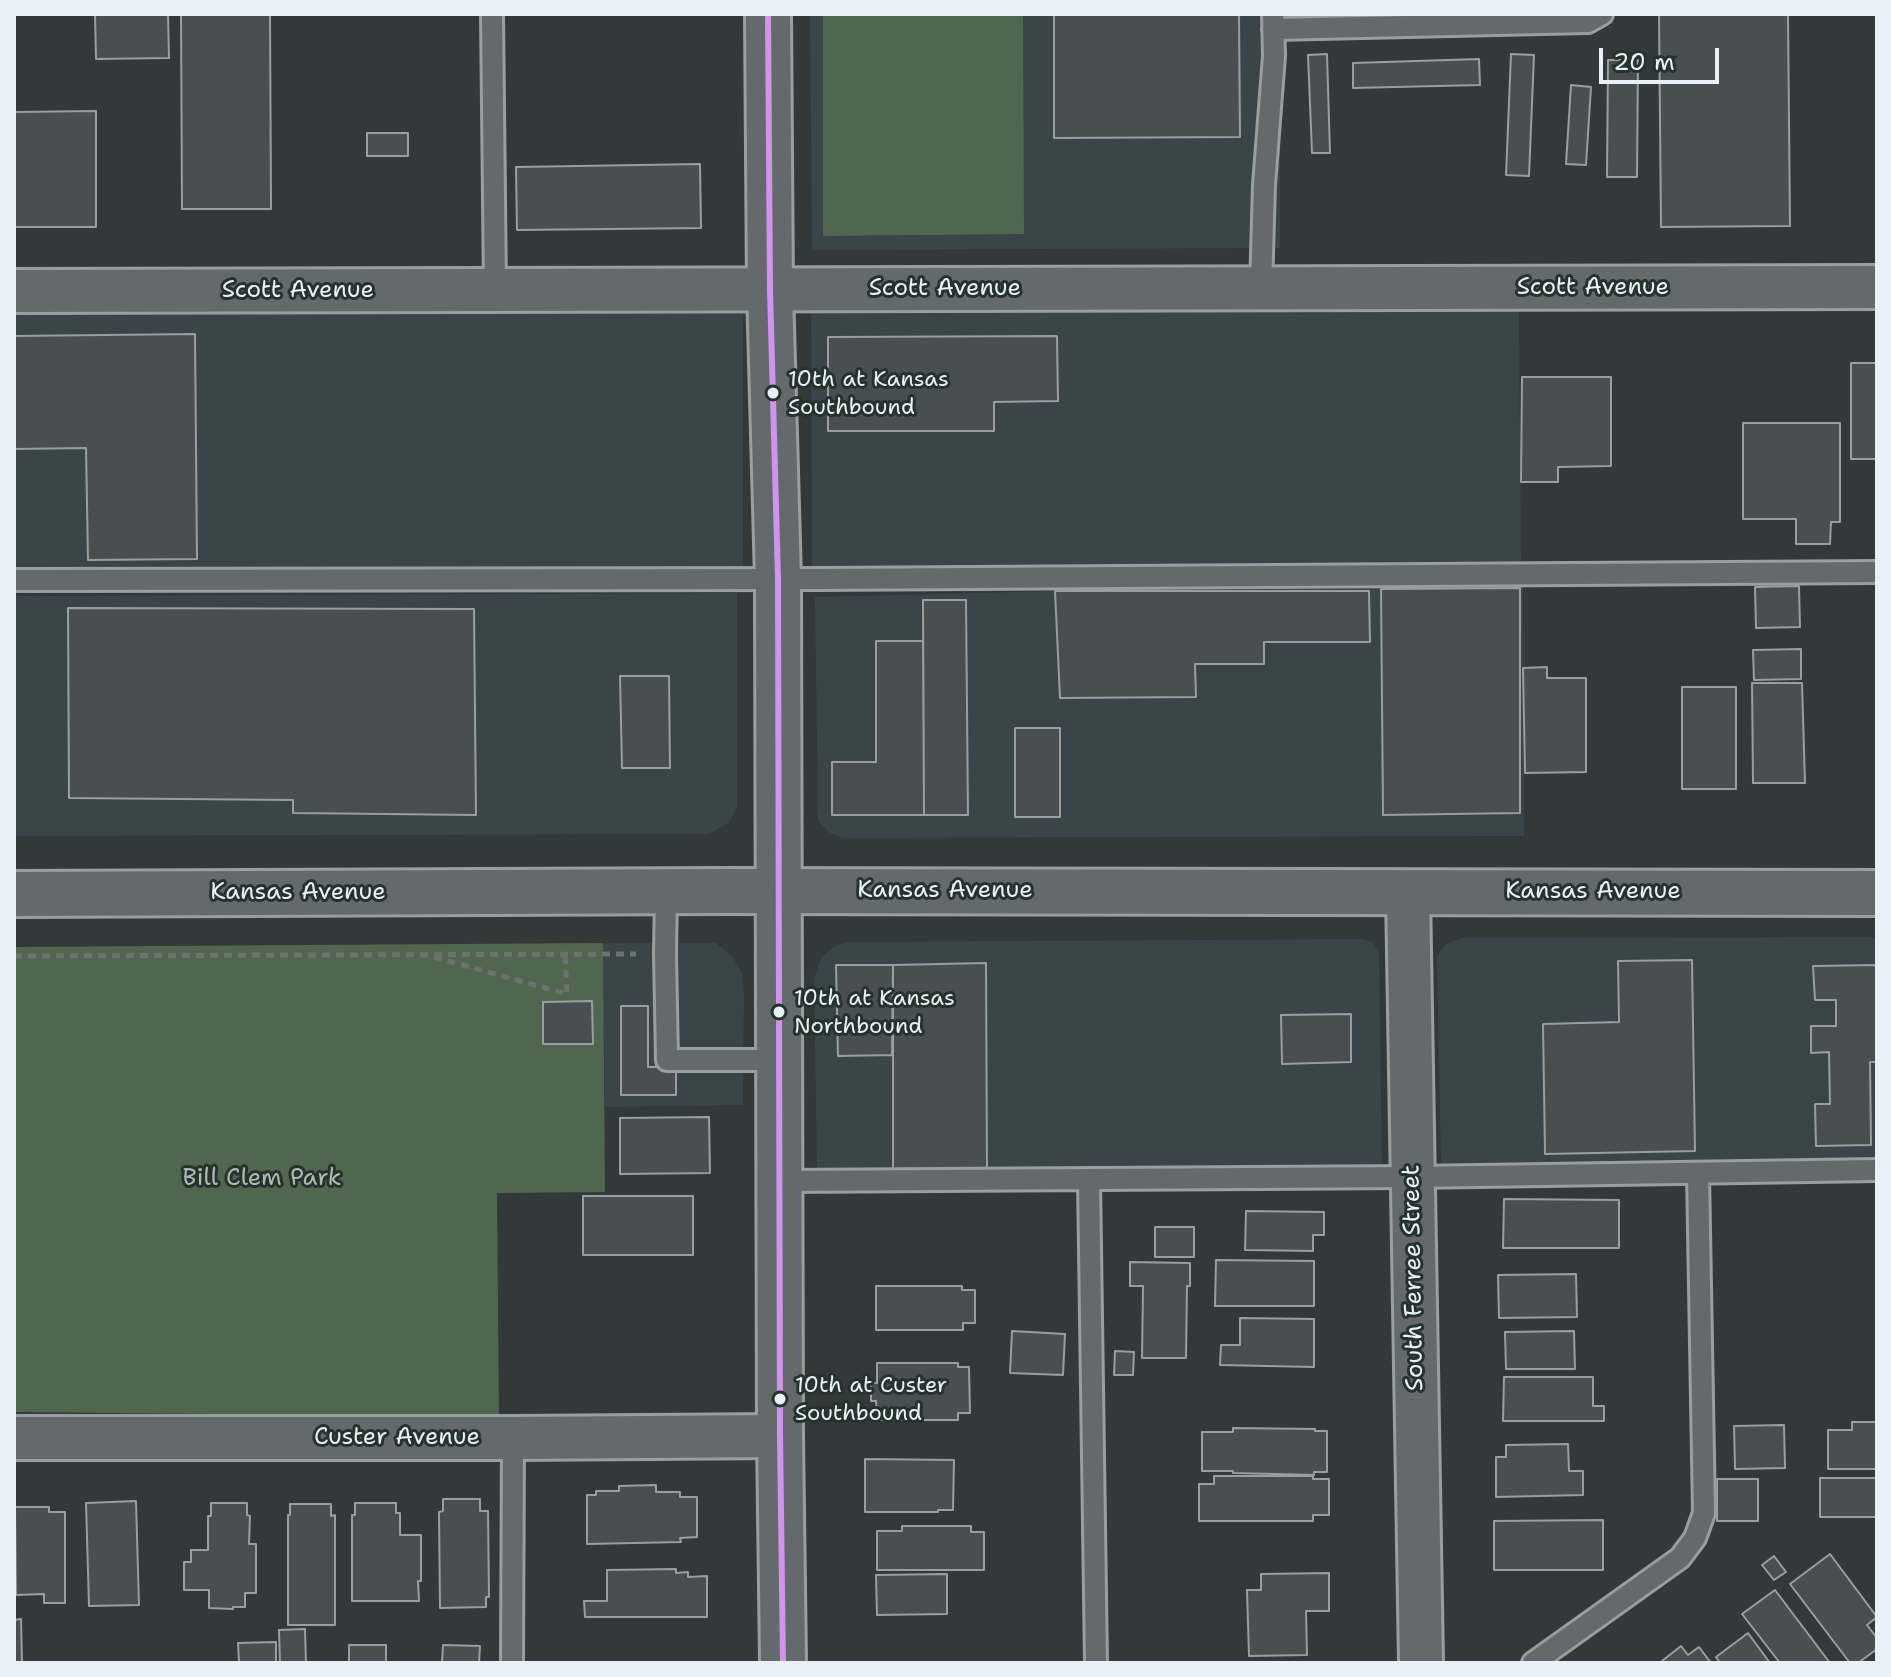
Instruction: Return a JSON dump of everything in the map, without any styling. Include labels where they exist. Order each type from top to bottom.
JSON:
[{"type":"main road","points":[[768,14],[770,290],[778,579],[783,1663]]},
{"type":"main road","name":"Kansas Avenue","points":[[14,894],[779,891],[1877,893]]},
{"type":"street","name":"Scott Avenue","points":[[14,291],[1877,287]]},
{"type":"street","name":"South Ferree Street","points":[[1408,892],[1421,1663]]},
{"type":"street","name":"Custer Avenue","points":[[14,1438],[780,1436]]},
{"type":"lane","points":[[492,14],[495,290]]},
{"type":"lane","points":[[1261,289],[1264,185],[1274,56],[1273,21],[1588,22],[1602,14]]},
{"type":"lane","points":[[14,580],[1877,572]]},
{"type":"lane","points":[[666,892],[667,1060],[780,1060]]},
{"type":"lane","points":[[780,1181],[1877,1170]]},
{"type":"lane","points":[[1533,1663],[1680,1558],[1695,1538],[1704,1513],[1698,1173]]},
{"type":"lane","points":[[1089,1179],[1096,1663]]},
{"type":"lane","points":[[512,1663],[513,1438]]},
{"type":"path","points":[[14,956],[665,954]]},
{"type":"path","points":[[425,955],[567,994],[565,955]]},
{"type":"shaded area","points":[[810,14],[1280,14],[1280,248],[812,250]]},
{"type":"shaded area","points":[[1519,309],[1521,565],[812,567],[811,313]]},
{"type":"shaded area","points":[[14,314],[743,314],[743,569],[14,570]]},
{"type":"shaded area","points":[[1523,587],[1524,836],[843,838],[830,833],[818,821],[815,597],[1055,591]]},
{"type":"shaded area","points":[[737,593],[737,806],[729,823],[709,834],[14,836],[14,596]]},
{"type":"shaded area","points":[[1877,937],[1877,1164],[1441,1169],[1437,956],[1446,944],[1463,938]]},
{"type":"shaded area","points":[[1364,939],[1373,943],[1379,953],[1382,1170],[817,1172],[814,978],[822,956],[834,947],[846,942]]},
{"type":"shaded area","points":[[603,943],[716,943],[732,956],[742,973],[744,992],[743,1105],[605,1107]]},
{"type":"green space","points":[[823,14],[1023,14],[1024,234],[823,236]]},
{"type":"green space","name":"Bill Clem Park","points":[[603,943],[605,1192],[497,1193],[499,1417],[14,1412],[14,947]]},
{"type":"building","points":[[95,14],[168,14],[169,58],[96,59]]},
{"type":"building","points":[[181,14],[270,14],[271,209],[182,209]]},
{"type":"building","points":[[1054,14],[1239,14],[1240,137],[1054,138]]},
{"type":"building","points":[[1659,14],[1788,14],[1790,226],[1661,227]]},
{"type":"building","points":[[1327,54],[1330,153],[1312,153],[1308,55]]},
{"type":"building","points":[[1511,54],[1534,55],[1529,176],[1506,175]]},
{"type":"building","points":[[1479,59],[1480,85],[1353,88],[1353,63]]},
{"type":"building","points":[[1608,60],[1638,60],[1637,177],[1607,177]]},
{"type":"building","points":[[1571,85],[1591,87],[1586,165],[1566,164]]},
{"type":"building","points":[[96,111],[96,227],[15,227],[15,112]]},
{"type":"building","points":[[367,133],[408,133],[408,156],[367,156]]},
{"type":"building","points":[[700,164],[701,228],[517,230],[516,167]]},
{"type":"building","points":[[195,334],[197,559],[88,560],[86,448],[14,449],[14,336]]},
{"type":"building","points":[[1057,336],[1058,401],[994,402],[994,431],[828,431],[828,337]]},
{"type":"building","points":[[1851,363],[1877,363],[1877,459],[1851,459]]},
{"type":"building","points":[[1522,377],[1611,377],[1611,466],[1558,467],[1558,482],[1521,482]]},
{"type":"building","points":[[1743,423],[1840,423],[1840,522],[1831,522],[1830,544],[1796,544],[1796,519],[1743,519]]},
{"type":"building","points":[[1799,586],[1800,627],[1756,628],[1755,587]]},
{"type":"building","points":[[1520,588],[1520,813],[1383,815],[1381,589]]},
{"type":"building","points":[[1055,591],[1369,591],[1370,642],[1264,642],[1264,664],[1195,664],[1196,697],[1060,698]]},
{"type":"building","points":[[923,600],[966,600],[968,815],[924,815]]},
{"type":"building","points":[[68,608],[474,609],[476,815],[293,813],[293,800],[69,798]]},
{"type":"building","points":[[876,641],[923,641],[924,815],[832,815],[832,762],[876,762]]},
{"type":"building","points":[[1801,649],[1801,679],[1754,680],[1753,650]]},
{"type":"building","points":[[1547,667],[1547,678],[1586,678],[1586,772],[1525,773],[1523,668]]},
{"type":"building","points":[[620,676],[669,676],[670,768],[622,768]]},
{"type":"building","points":[[1752,683],[1802,683],[1805,783],[1753,783]]},
{"type":"building","points":[[1682,687],[1736,687],[1736,789],[1682,789]]},
{"type":"building","points":[[1015,728],[1060,728],[1060,817],[1015,817]]},
{"type":"building","points":[[1692,960],[1695,1151],[1545,1154],[1543,1024],[1619,1022],[1618,961]]},
{"type":"building","points":[[986,963],[987,1170],[893,1171],[893,965]]},
{"type":"building","points":[[836,965],[893,965],[892,1055],[838,1056]]},
{"type":"building","points":[[1877,965],[1877,1062],[1870,1062],[1871,1145],[1816,1146],[1815,1104],[1830,1104],[1829,1052],[1811,1053],[1811,1026],[1836,1026],[1836,1000],[1815,1000],[1813,966]]},
{"type":"building","points":[[592,1001],[593,1044],[543,1044],[543,1002]]},
{"type":"building","points":[[621,1006],[648,1006],[648,1067],[676,1067],[676,1095],[621,1095]]},
{"type":"building","points":[[1351,1014],[1351,1062],[1282,1064],[1281,1015]]},
{"type":"building","points":[[709,1117],[710,1173],[620,1174],[620,1118]]},
{"type":"building","points":[[583,1196],[693,1196],[693,1255],[583,1255]]},
{"type":"building","points":[[1504,1199],[1619,1200],[1619,1248],[1503,1248]]},
{"type":"building","points":[[1246,1211],[1324,1212],[1324,1235],[1313,1235],[1313,1251],[1245,1250]]},
{"type":"building","points":[[1155,1227],[1194,1227],[1194,1257],[1155,1257]]},
{"type":"building","points":[[1216,1260],[1314,1261],[1314,1306],[1215,1306]]},
{"type":"building","points":[[1130,1262],[1190,1263],[1186,1358],[1142,1358],[1143,1286],[1130,1286]]},
{"type":"building","points":[[1576,1274],[1577,1317],[1499,1318],[1498,1275]]},
{"type":"building","points":[[876,1286],[962,1286],[962,1290],[975,1290],[975,1323],[963,1323],[963,1330],[876,1330]]},
{"type":"building","points":[[1240,1318],[1314,1319],[1314,1367],[1220,1365],[1221,1345],[1240,1345]]},
{"type":"building","points":[[1012,1331],[1065,1334],[1063,1375],[1010,1373]]},
{"type":"building","points":[[1574,1331],[1575,1369],[1506,1369],[1505,1332]]},
{"type":"building","points":[[1115,1351],[1134,1352],[1133,1375],[1114,1375]]},
{"type":"building","points":[[877,1363],[958,1363],[958,1367],[969,1367],[970,1413],[958,1413],[958,1420],[877,1420],[876,1401],[871,1401],[871,1383],[877,1383]]},
{"type":"building","points":[[1504,1377],[1593,1377],[1593,1406],[1604,1406],[1604,1421],[1503,1421]]},
{"type":"building","points":[[1852,1422],[1877,1422],[1877,1469],[1828,1469],[1828,1430],[1852,1430]]},
{"type":"building","points":[[1784,1425],[1785,1468],[1735,1469],[1734,1426]]},
{"type":"building","points":[[1233,1428],[1327,1431],[1327,1472],[1314,1472],[1314,1475],[1202,1471],[1202,1432],[1233,1432]]},
{"type":"building","points":[[1568,1444],[1569,1471],[1583,1471],[1583,1495],[1496,1497],[1496,1457],[1506,1457],[1506,1445]]},
{"type":"building","points":[[865,1459],[954,1460],[953,1510],[865,1512]]},
{"type":"building","points":[[1214,1476],[1313,1476],[1313,1479],[1329,1479],[1329,1515],[1313,1515],[1313,1521],[1199,1521],[1199,1484],[1214,1484]]},
{"type":"building","points":[[1820,1478],[1877,1478],[1877,1517],[1820,1517]]},
{"type":"building","points":[[1717,1479],[1758,1479],[1758,1521],[1717,1521]]},
{"type":"building","points":[[656,1485],[656,1492],[680,1492],[680,1497],[697,1497],[697,1537],[680,1538],[681,1542],[587,1544],[587,1495],[596,1495],[596,1491],[619,1491],[619,1486]]},
{"type":"building","points":[[443,1499],[480,1499],[480,1511],[488,1511],[489,1597],[486,1597],[486,1607],[440,1608],[439,1512],[443,1511]]},
{"type":"building","points":[[136,1501],[139,1605],[89,1606],[86,1503]]},
{"type":"building","points":[[211,1503],[247,1503],[249,1544],[256,1544],[256,1593],[245,1593],[245,1607],[209,1608],[209,1590],[184,1590],[184,1562],[191,1562],[191,1550],[208,1550]]},
{"type":"building","points":[[355,1503],[396,1503],[396,1513],[400,1513],[400,1535],[421,1535],[419,1601],[352,1601],[352,1515],[355,1515]]},
{"type":"building","points":[[290,1504],[331,1504],[331,1516],[335,1515],[335,1625],[288,1625]]},
{"type":"building","points":[[15,1507],[49,1507],[49,1512],[65,1512],[65,1603],[44,1603],[44,1594],[16,1595]]},
{"type":"building","points":[[1603,1520],[1603,1570],[1494,1570],[1494,1521]]},
{"type":"building","points":[[902,1526],[971,1526],[971,1532],[984,1532],[984,1570],[877,1570],[877,1531],[902,1531]]},
{"type":"building","points":[[1830,1554],[1877,1617],[1867,1625],[1877,1638],[1877,1649],[1858,1663],[1850,1663],[1790,1584]]},
{"type":"building","points":[[1774,1556],[1786,1572],[1774,1580],[1762,1565]]},
{"type":"building","points":[[676,1569],[676,1573],[688,1572],[688,1577],[707,1576],[707,1617],[585,1617],[584,1601],[607,1601],[607,1570]]},
{"type":"building","points":[[1329,1573],[1329,1611],[1306,1611],[1307,1655],[1249,1656],[1247,1590],[1261,1590],[1261,1574]]},
{"type":"building","points":[[947,1574],[947,1614],[877,1615],[876,1575]]},
{"type":"building","points":[[1775,1590],[1830,1663],[1780,1663],[1742,1614]]},
{"type":"building","points":[[21,1619],[22,1663],[14,1663],[14,1620]]},
{"type":"building","points":[[305,1629],[306,1663],[280,1663],[279,1630]]},
{"type":"building","points":[[1748,1633],[1770,1663],[1720,1663],[1716,1657]]},
{"type":"building","points":[[276,1642],[276,1663],[239,1663],[238,1643]]},
{"type":"building","points":[[349,1645],[386,1645],[386,1663],[349,1663]]},
{"type":"building","points":[[443,1645],[480,1646],[479,1663],[442,1663]]},
{"type":"building","points":[[1681,1646],[1688,1655],[1699,1647],[1711,1663],[1662,1661]]},
{"type":"transit line","points":[[768,14],[770,290],[778,579],[783,1663]]},
{"type":"place","name":"10th at Kansas Southbound","points":[[773,393]]},
{"type":"place","name":"10th at Kansas Northbound","points":[[779,1012]]},
{"type":"place","name":"10th at Custer Southbound","points":[[780,1399]]}]
